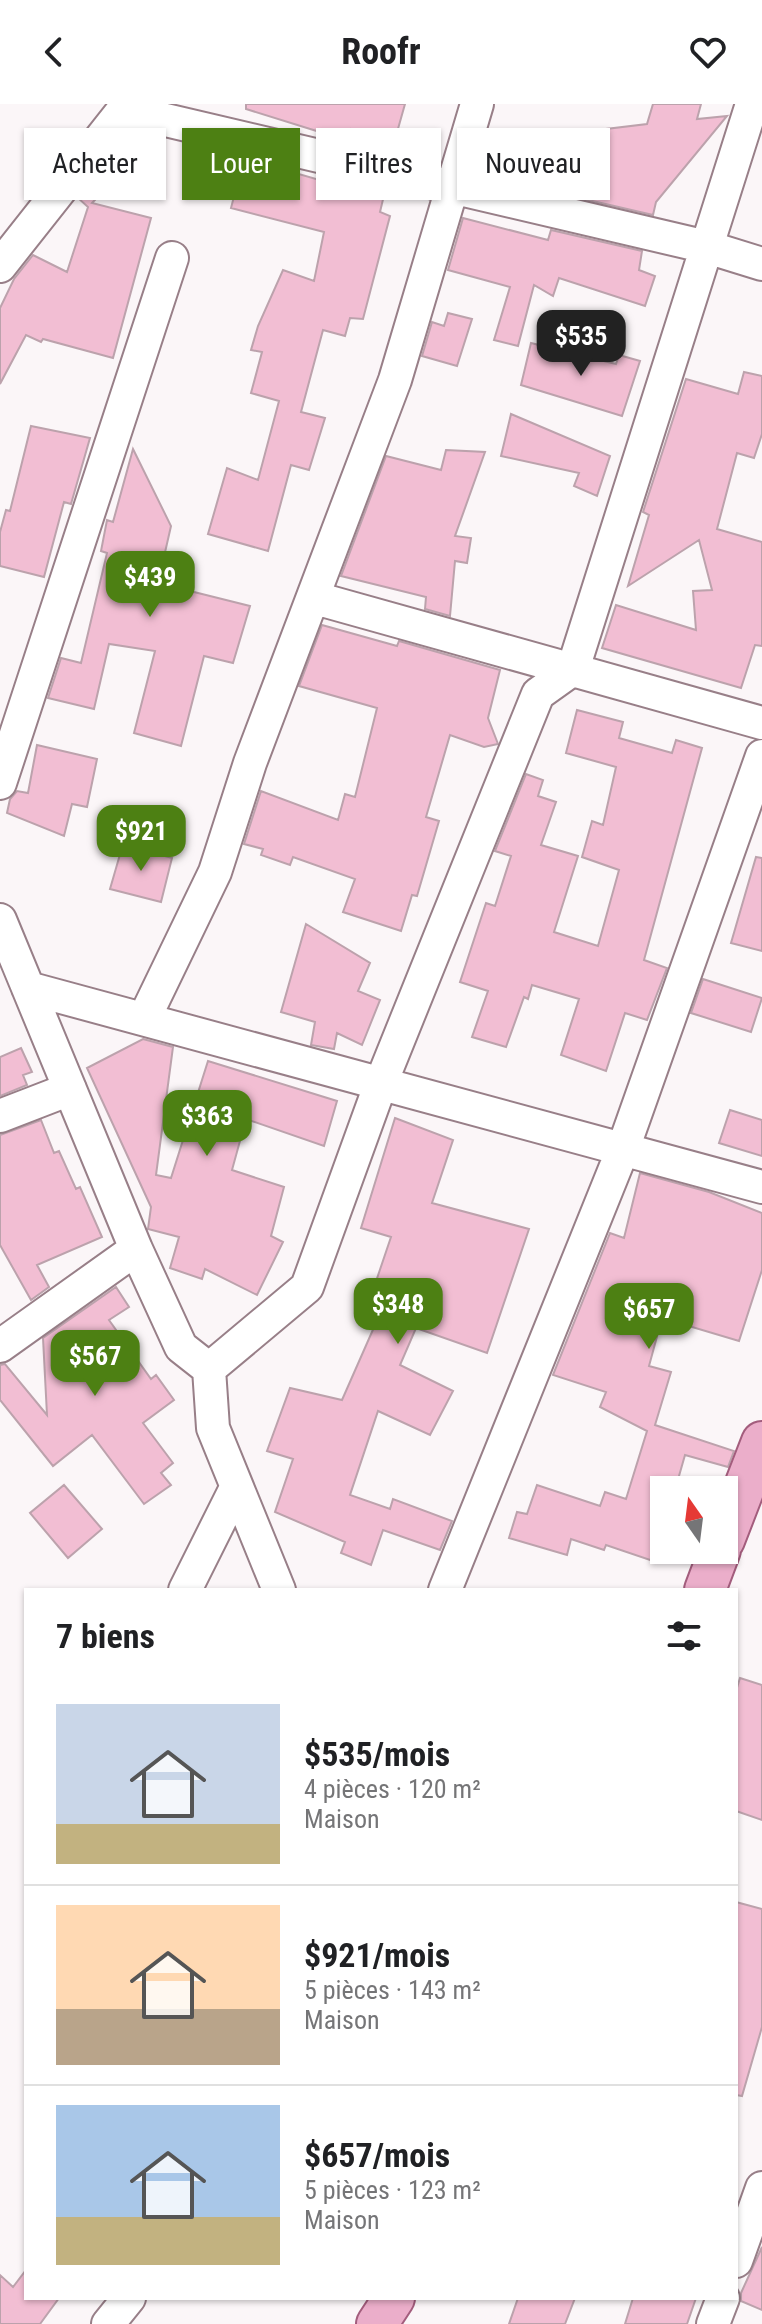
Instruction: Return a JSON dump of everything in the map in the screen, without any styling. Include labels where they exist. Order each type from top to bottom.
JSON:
[{"type":"main road","points":[[738,1504],[762,1442]]},
{"type":"main road","points":[[706,1588],[715,1564]]},
{"type":"main road","points":[[377,2324],[393,2300]]},
{"type":"street","points":[[144,1019],[215,872],[250,763],[395,380],[477,104]]},
{"type":"street","points":[[209,1369],[307,1287],[381,1083],[538,694],[573,669],[752,104]]},
{"type":"street","points":[[0,266],[125,107],[707,247],[762,264]]},
{"type":"street","points":[[0,783],[172,258]]},
{"type":"street","points":[[315,598],[762,723]]},
{"type":"street","points":[[446,1588],[623,1149],[762,756]]},
{"type":"street","points":[[0,920],[136,1249],[181,1347],[209,1369],[213,1428],[278,1588]]},
{"type":"street","points":[[28,988],[762,1187]]},
{"type":"street","points":[[0,1116],[70,1089]]},
{"type":"street","points":[[0,1346],[136,1249]]},
{"type":"street","points":[[186,1588],[236,1488]]},
{"type":"street","points":[[738,2255],[762,2188]]},
{"type":"street","points":[[108,2324],[127,2300]]},
{"type":"street","points":[[713,2324],[722,2300]]},
{"type":"building","points":[[246,104],[405,104],[398,128],[316,128],[316,131],[246,109]]},
{"type":"building","points":[[653,104],[701,104],[697,119],[727,116],[656,202],[653,215],[588,200],[610,200],[610,129],[647,124]]},
{"type":"building","points":[[300,174],[316,179],[316,200],[383,200],[380,212],[390,216],[363,319],[350,318],[345,336],[323,330],[301,412],[325,418],[309,470],[291,465],[268,551],[208,534],[227,468],[258,480],[279,401],[251,393],[262,352],[251,350],[258,326],[283,270],[314,281],[324,232],[231,208],[233,200],[300,200]]},
{"type":"building","points":[[80,200],[95,200],[92,203],[151,218],[113,358],[43,339],[41,342],[26,335],[0,384],[0,308],[14,279],[33,255],[67,272],[88,207]]},
{"type":"building","points":[[463,218],[548,240],[551,230],[642,251],[639,270],[655,276],[645,306],[559,278],[553,296],[534,285],[518,346],[494,340],[510,287],[448,270]]},
{"type":"building","points":[[448,313],[472,319],[457,366],[422,356],[432,322],[444,326]]},
{"type":"building","points":[[531,343],[616,364],[619,355],[640,361],[622,416],[521,385]]},
{"type":"building","points":[[744,372],[762,376],[762,434],[754,458],[737,453],[717,529],[762,542],[762,646],[755,645],[741,688],[602,648],[616,605],[696,630],[693,591],[712,590],[699,540],[628,586],[649,515],[643,512],[686,379],[738,394]]},
{"type":"building","points":[[511,414],[610,456],[597,496],[574,486],[579,473],[501,456]]},
{"type":"building","points":[[31,426],[90,438],[71,504],[64,502],[44,577],[0,566],[0,532],[6,510],[10,511]]},
{"type":"building","points":[[133,449],[171,526],[158,583],[250,606],[233,663],[204,656],[181,746],[134,733],[155,651],[109,644],[94,709],[48,698],[61,658],[81,663],[107,553],[101,551],[107,520],[113,522]]},
{"type":"building","points":[[446,450],[485,452],[455,536],[471,538],[467,563],[455,561],[450,616],[425,609],[426,597],[341,576],[386,456],[441,470]]},
{"type":"building","points":[[322,625],[397,646],[399,641],[500,670],[488,718],[498,744],[484,747],[450,735],[426,817],[439,821],[417,896],[412,895],[401,931],[343,912],[355,879],[293,857],[290,865],[261,855],[263,849],[244,844],[261,791],[338,820],[345,794],[355,797],[377,708],[299,686]]},
{"type":"building","points":[[577,710],[623,722],[619,738],[672,753],[676,740],[702,748],[644,960],[667,968],[647,1020],[625,1013],[606,1071],[561,1055],[579,999],[532,985],[528,999],[524,997],[506,1047],[472,1037],[488,991],[460,982],[486,903],[495,906],[511,856],[495,851],[526,774],[543,780],[538,796],[556,802],[541,845],[578,856],[554,932],[598,946],[619,870],[582,857],[592,821],[603,825],[616,767],[566,753]]},
{"type":"building","points":[[37,745],[97,759],[87,807],[72,804],[64,836],[7,813],[10,799],[17,791],[28,793]]},
{"type":"building","points":[[123,844],[172,858],[161,902],[110,889]]},
{"type":"building","points":[[756,857],[762,858],[762,951],[731,943]]},
{"type":"building","points":[[306,924],[370,963],[358,991],[380,1000],[362,1045],[337,1033],[334,1049],[311,1045],[315,1022],[281,1012]]},
{"type":"building","points":[[703,979],[762,998],[751,1032],[691,1013]]},
{"type":"building","points":[[143,1039],[173,1047],[156,1175],[171,1178],[208,1061],[337,1101],[324,1146],[246,1119],[232,1170],[284,1187],[271,1236],[283,1242],[257,1295],[205,1269],[202,1279],[170,1268],[179,1237],[148,1229],[151,1207],[87,1068]]},
{"type":"building","points":[[21,1048],[32,1072],[23,1075],[27,1085],[0,1096],[0,1057]]},
{"type":"building","points":[[730,1110],[762,1120],[762,1156],[719,1143]]},
{"type":"building","points":[[395,1118],[453,1140],[432,1203],[529,1229],[487,1353],[416,1328],[400,1365],[453,1391],[430,1435],[378,1411],[350,1495],[390,1509],[393,1499],[452,1521],[440,1550],[383,1530],[371,1565],[341,1553],[345,1542],[275,1512],[293,1459],[267,1451],[290,1388],[342,1400],[379,1316],[366,1311],[391,1237],[361,1228]]},
{"type":"building","points":[[41,1120],[54,1153],[59,1151],[76,1189],[80,1187],[102,1237],[37,1265],[49,1287],[31,1300],[0,1245],[0,1135]]},
{"type":"building","points":[[640,1173],[709,1192],[762,1213],[762,1270],[739,1341],[662,1318],[649,1366],[671,1372],[655,1425],[734,1451],[728,1467],[685,1455],[679,1476],[650,1476],[650,1560],[606,1545],[604,1550],[571,1539],[567,1555],[509,1538],[517,1512],[527,1514],[537,1485],[600,1506],[605,1492],[626,1499],[647,1431],[600,1407],[606,1392],[553,1375],[610,1233],[624,1238]]},
{"type":"building","points":[[116,1287],[129,1307],[109,1320],[151,1379],[156,1375],[174,1400],[143,1423],[173,1463],[161,1473],[171,1485],[144,1504],[92,1435],[53,1466],[0,1400],[0,1365],[5,1364],[47,1415],[43,1338]]},
{"type":"building","points":[[64,1485],[102,1529],[68,1558],[30,1513]]},
{"type":"building","points":[[740,1678],[762,1685],[762,1820],[738,1812]]},
{"type":"building","points":[[738,1903],[762,1909],[762,2027],[742,2096],[738,2095]]},
{"type":"building","points":[[762,2247],[762,2310],[741,2301],[741,2293]]},
{"type":"building","points":[[24,2273],[24,2300],[58,2300],[40,2324],[0,2324],[0,2275],[13,2287]]},
{"type":"building","points":[[517,2300],[574,2300],[565,2324],[509,2324]]},
{"type":"building","points":[[632,2300],[695,2300],[687,2324],[625,2324]]}]
